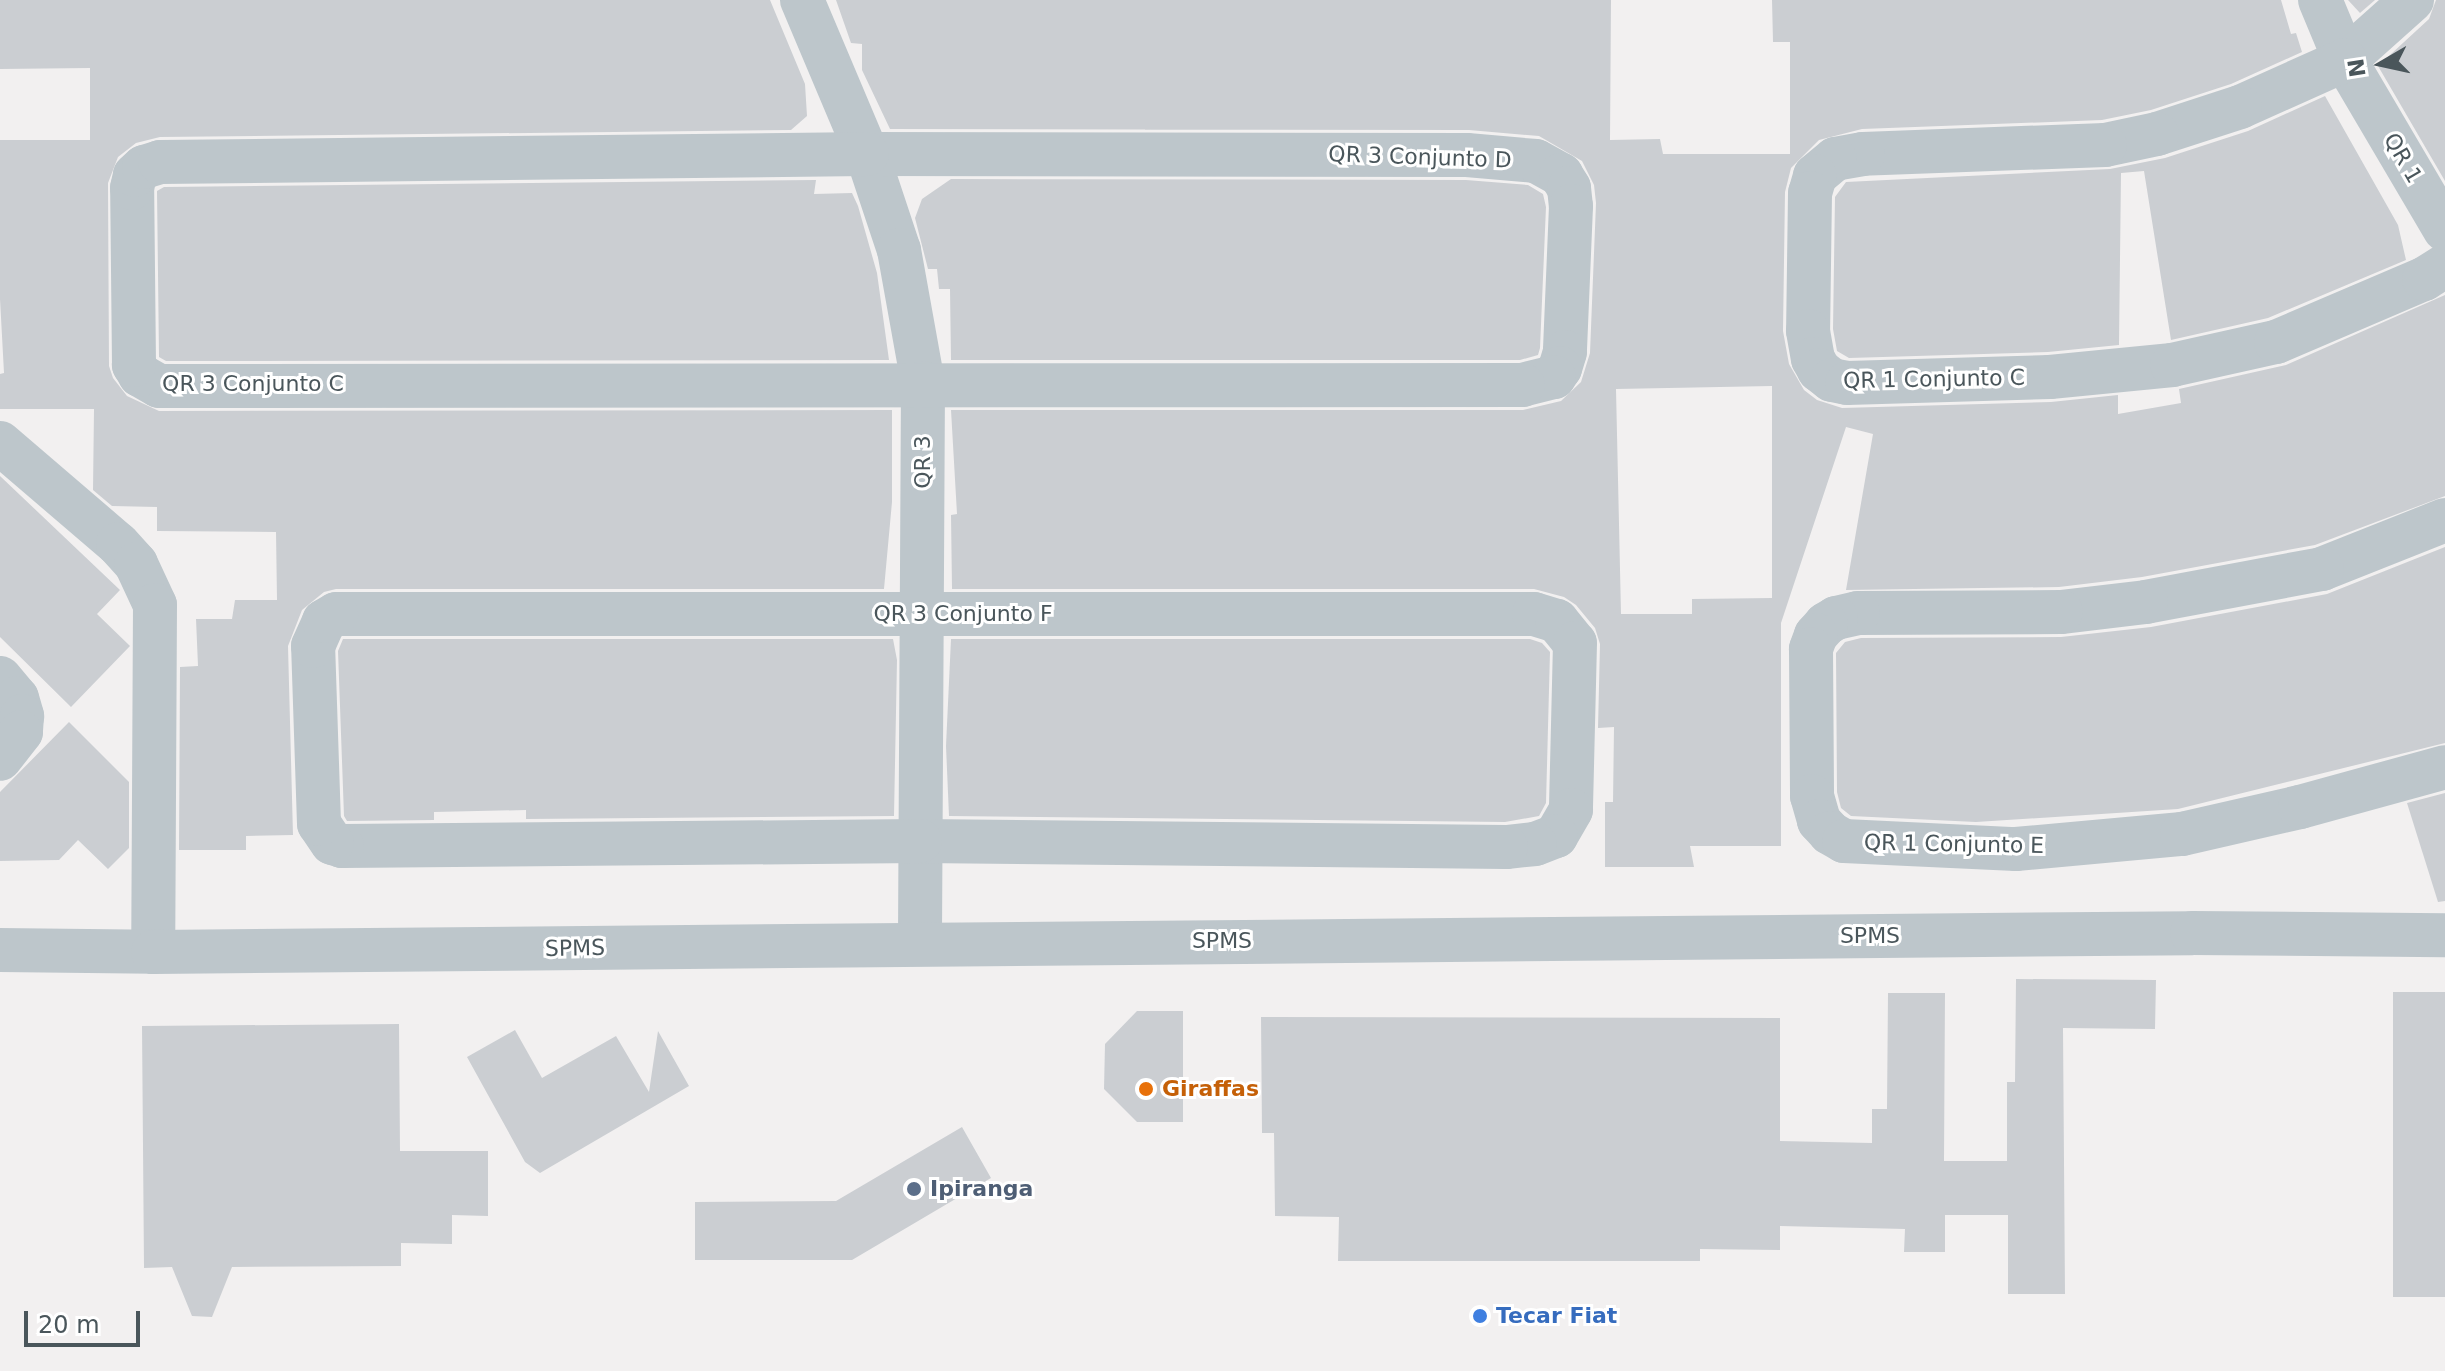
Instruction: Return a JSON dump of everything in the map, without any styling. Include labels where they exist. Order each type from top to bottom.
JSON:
[{"type":"street","name":"QR 3","points":[[802,0],[867,154],[899,250],[923,383],[920,944]]},
{"type":"street","name":"QR 1","points":[[2320,0],[2345,60],[2445,230]]},
{"type":"street","name":"QR 1 Conjunto C","points":[[2412,0],[2345,60],[2240,107],[2157,134],[2105,145],[1863,154],[1835,159],[1815,176],[1810,193],[1808,331],[1813,359],[1832,380],[1847,383],[2050,377],[2172,365],[2276,342],[2424,279],[2445,266]]},
{"type":"street","name":"QR 3 Conjunto D","points":[[867,154],[1467,155],[1536,161],[1557,172],[1569,188],[1565,352],[1554,377],[1542,383],[923,383]]},
{"type":"street","name":"QR 3 Conjunto C","points":[[867,154],[160,162],[144,167],[135,175],[132,188],[134,365],[140,375],[159,386],[923,383]]},
{"type":"street","points":[[0,443],[118,544],[142,573],[155,605],[153,952]]},
{"type":"street","name":"QR 1 Conjunto E","points":[[2445,520],[2322,569],[2146,602],[2061,612],[1858,613],[1836,618],[1826,624],[1816,635],[1811,649],[1812,796],[1819,821],[1830,833],[1844,841],[2016,849],[2182,834],[2300,807],[2445,767]]},
{"type":"street","name":"QR 3 Conjunto F","points":[[336,614],[923,614],[1534,614],[1557,621],[1567,629],[1575,643],[1577,663],[1571,810],[1556,836],[1535,844],[1506,847],[920,841],[357,846],[332,843],[319,824],[313,646],[324,621],[336,614]]},
{"type":"street","points":[[0,678],[17,698],[22,716],[21,732],[0,759]]},
{"type":"street","name":"SPMS","points":[[0,950],[153,952],[2192,933],[2445,935]]},
{"type":"building","points":[[0,0],[770,0],[805,84],[807,116],[791,130],[160,137],[136,143],[118,157],[108,183],[109,366],[113,378],[127,396],[159,411],[892,410],[892,502],[884,589],[336,589],[324,592],[302,610],[288,646],[293,835],[246,836],[246,850],[179,850],[180,667],[198,666],[196,619],[232,619],[235,600],[277,600],[276,532],[157,531],[157,507],[112,506],[93,490],[94,409],[0,409],[0,374],[4,373],[0,299],[0,140],[90,140],[90,68],[0,69]]},
{"type":"building","points":[[836,0],[1611,0],[1610,140],[1660,139],[1663,154],[1790,154],[1790,42],[1773,42],[1772,0],[2281,0],[2291,34],[2296,33],[2302,52],[2231,84],[2151,110],[2102,120],[1862,129],[1819,140],[1791,168],[1785,192],[1783,331],[1789,364],[1804,390],[1817,400],[1842,408],[2051,402],[2118,395],[2118,414],[2181,403],[2179,389],[2286,365],[2445,295],[2445,496],[2315,545],[2142,577],[2059,587],[1846,590],[1873,434],[1846,427],[1781,623],[1781,846],[1690,846],[1694,867],[1605,867],[1605,802],[1613,802],[1614,727],[1598,728],[1600,644],[1595,628],[1576,605],[1564,597],[1534,589],[952,589],[951,515],[957,514],[951,410],[1523,410],[1561,401],[1581,382],[1590,353],[1596,203],[1594,185],[1582,161],[1539,136],[1469,130],[890,129],[862,70],[862,44],[851,43]],"holes":[[[1772,386],[1772,598],[1692,599],[1692,614],[1621,614],[1616,389]]]},
{"type":"building","points":[[2348,0],[2375,0],[2360,13]]},
{"type":"building","points":[[2436,0],[2445,0],[2445,181],[2378,66],[2429,19]]},
{"type":"building","points":[[2325,96],[2398,225],[2406,260],[2268,318],[2171,340],[2144,171],[2121,173],[2119,345],[2048,352],[1849,358],[1837,351],[1833,329],[1835,197],[1846,182],[2110,169],[2165,158],[2248,131]]},
{"type":"building","points":[[951,179],[1466,180],[1528,185],[1543,194],[1546,207],[1538,355],[1520,360],[951,360],[950,289],[939,289],[937,269],[928,269],[915,218],[922,199]]},
{"type":"building","points":[[816,180],[814,194],[852,193],[858,206],[877,273],[889,360],[166,361],[159,357],[157,191],[164,187]]},
{"type":"building","points":[[0,476],[120,590],[97,614],[130,646],[71,707],[0,637]]},
{"type":"building","points":[[2445,547],[2445,743],[2178,809],[1976,822],[1851,816],[1841,808],[1837,792],[1836,653],[1845,642],[1861,638],[2061,637],[2151,627],[2327,594]]},
{"type":"building","points":[[343,639],[893,639],[897,660],[894,816],[526,819],[526,810],[434,812],[434,820],[347,821],[344,816],[338,651]]},
{"type":"building","points":[[951,639],[1530,639],[1542,643],[1550,652],[1546,803],[1539,816],[1505,822],[949,816],[946,746]]},
{"type":"building","points":[[69,722],[129,782],[129,848],[108,869],[78,840],[59,860],[0,861],[0,792]]},
{"type":"building","points":[[2445,793],[2445,901],[2438,902],[2407,803]]},
{"type":"building","points":[[2016,979],[2156,980],[2155,1029],[2063,1028],[2065,1294],[2008,1294],[2008,1215],[1945,1215],[1945,1252],[1904,1252],[1905,1229],[1780,1226],[1780,1250],[1700,1249],[1700,1261],[1338,1261],[1339,1217],[1275,1216],[1274,1133],[1262,1133],[1261,1017],[1780,1018],[1780,1141],[1872,1143],[1872,1109],[1887,1109],[1888,993],[1945,993],[1944,1161],[2007,1161],[2007,1082],[2015,1082]]},
{"type":"building","points":[[2393,992],[2445,992],[2445,1297],[2393,1297]]},
{"type":"building","points":[[1137,1011],[1183,1011],[1183,1122],[1137,1122],[1104,1089],[1105,1044]]},
{"type":"building","points":[[399,1024],[400,1151],[488,1151],[488,1216],[452,1215],[452,1244],[401,1243],[401,1266],[232,1267],[212,1317],[192,1316],[172,1267],[144,1268],[142,1026]]},
{"type":"building","points":[[515,1030],[542,1078],[616,1036],[649,1092],[658,1031],[689,1086],[540,1173],[525,1162],[467,1057]]},
{"type":"building","name":"Ipiranga","points":[[962,1127],[991,1178],[852,1260],[695,1260],[695,1202],[836,1201]]},
{"type":"place","name":"Giraffas","points":[[1146,1089]]},
{"type":"place","name":"Ipiranga","points":[[914,1189]]},
{"type":"place","name":"Tecar Fiat","points":[[1480,1316]]}]
